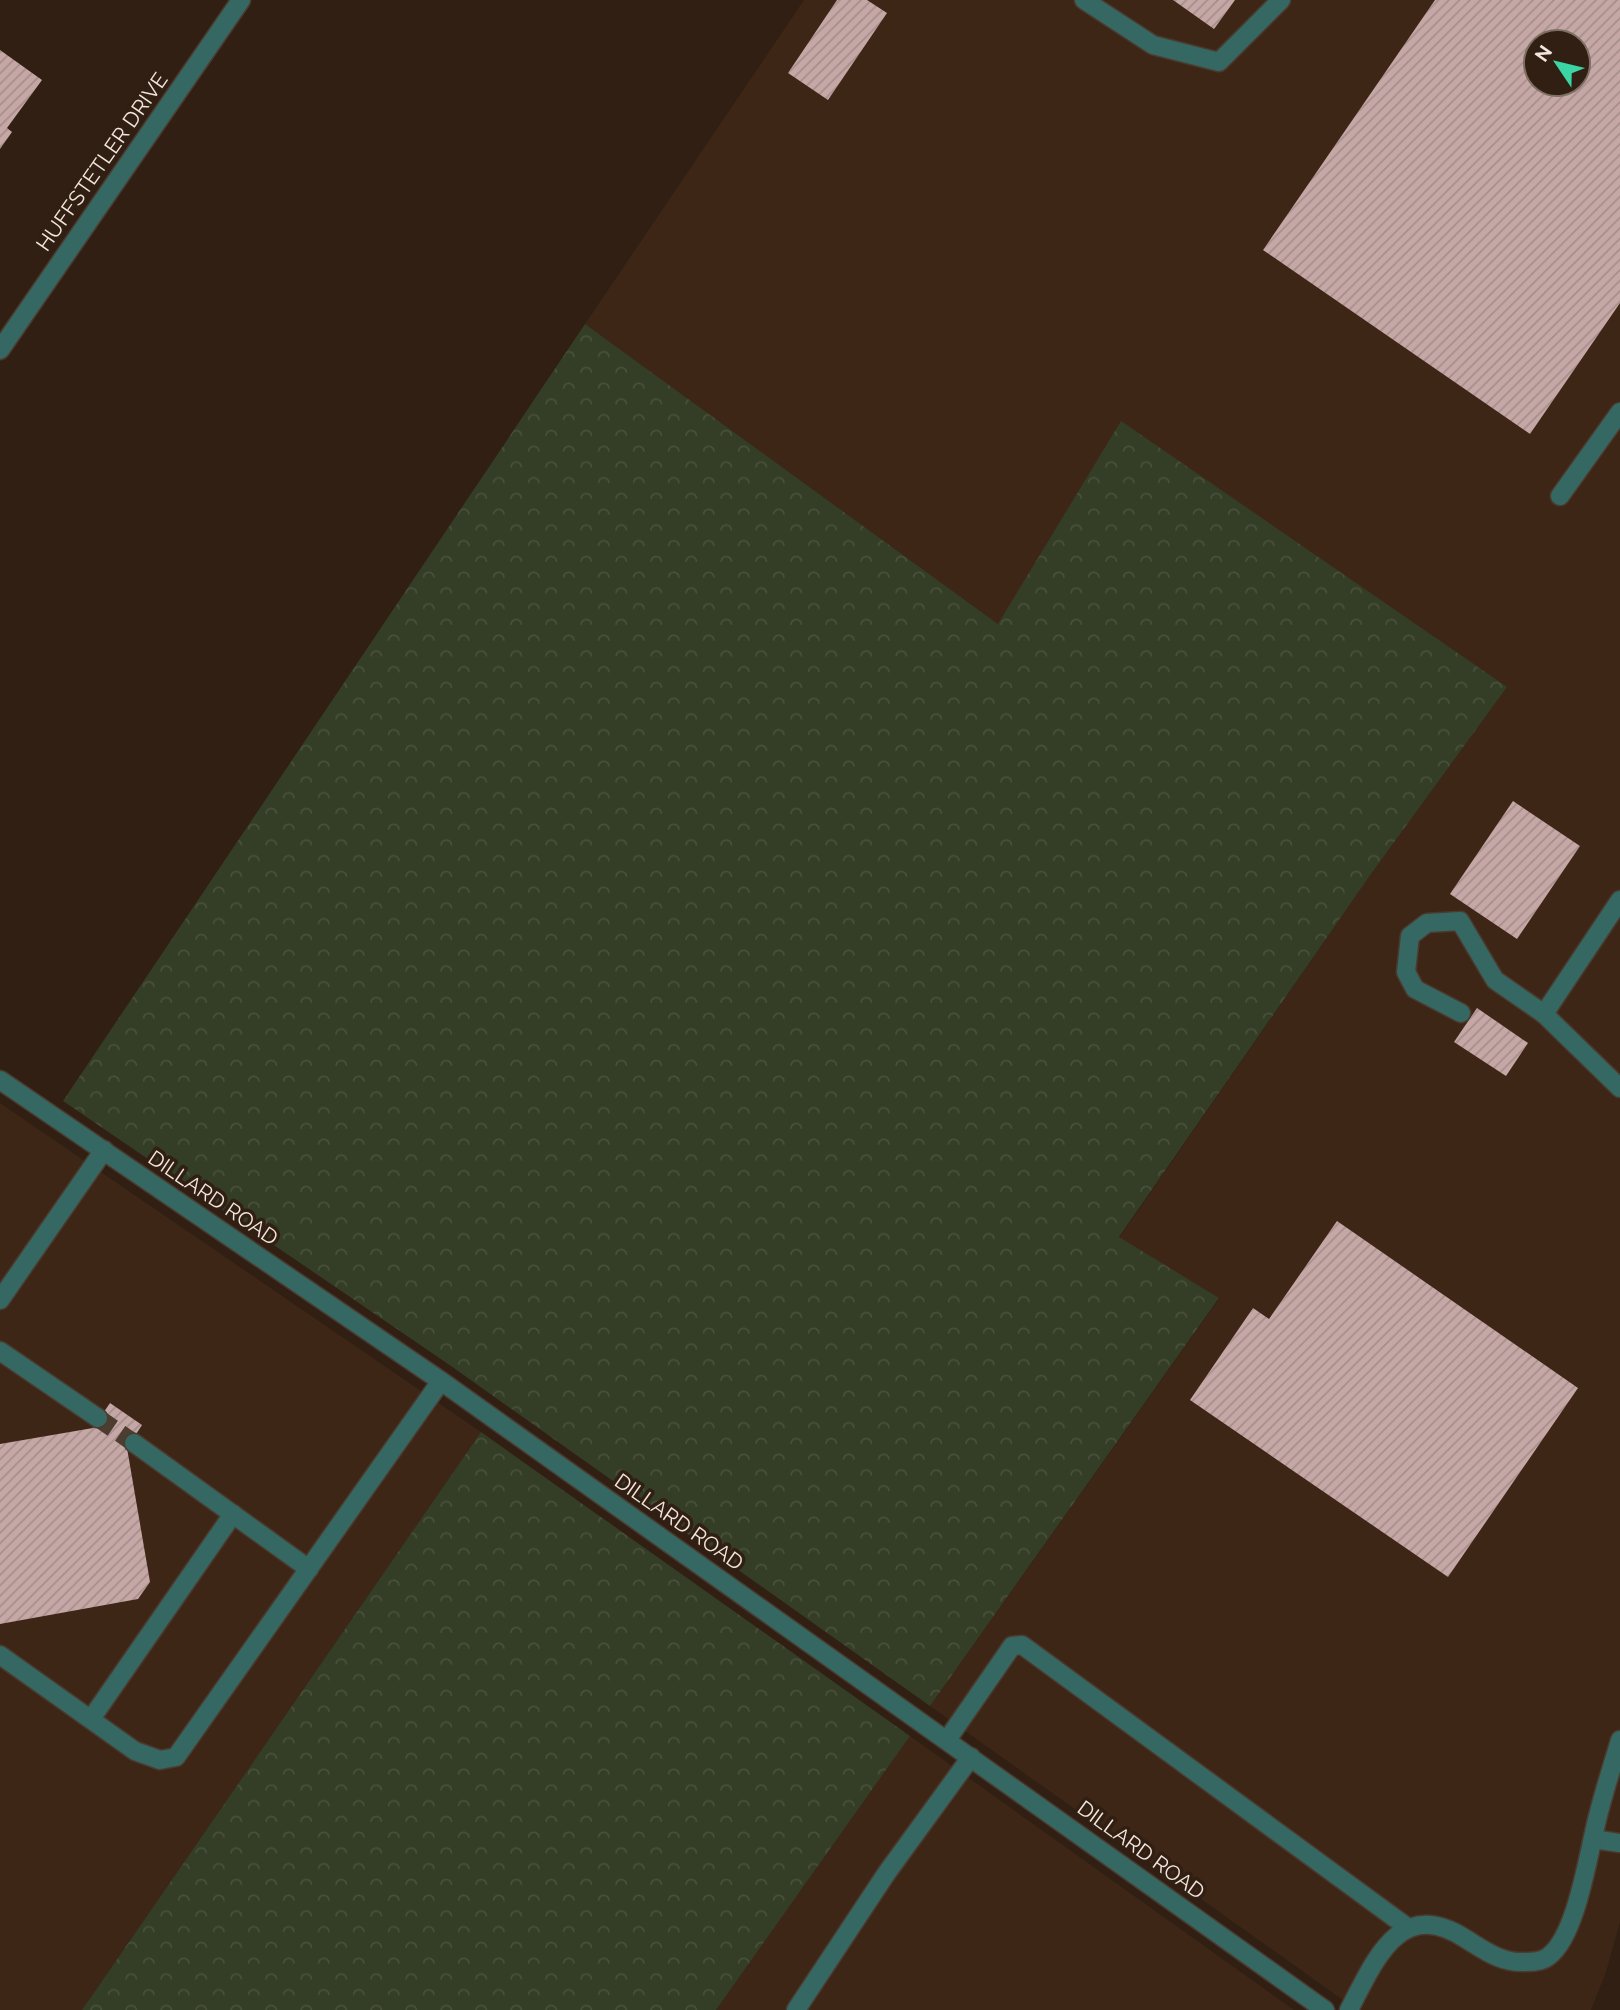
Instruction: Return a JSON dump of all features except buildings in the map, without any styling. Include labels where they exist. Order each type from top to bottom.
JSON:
[{"type":"street","name":"HUFFSTETLER DRIVE","points":[[0,350],[241,0]]},
{"type":"street","points":[[1084,0],[1153,45],[1219,62],[1281,0]]},
{"type":"street","points":[[1560,496],[1620,412]]},
{"type":"street","points":[[1544,1014],[1620,900]]},
{"type":"street","points":[[1461,1013],[1415,989],[1406,972],[1410,936],[1427,923],[1460,921],[1495,980],[1544,1014],[1620,1088]]},
{"type":"street","name":"DILLARD ROAD","points":[[0,1080],[441,1381],[1325,2010]]},
{"type":"street","points":[[0,1300],[104,1150]]},
{"type":"street","points":[[0,1351],[98,1418]]},
{"type":"street","points":[[0,1655],[135,1751],[160,1760],[176,1757],[441,1381]]},
{"type":"street","points":[[134,1443],[309,1569]]},
{"type":"street","points":[[91,1719],[233,1514]]},
{"type":"street","points":[[947,1740],[1012,1646],[1022,1645],[1407,1927]]},
{"type":"street","points":[[1349,2010],[1366,1976],[1392,1939],[1407,1927],[1426,1923],[1455,1932],[1490,1954],[1513,1962],[1537,1962],[1549,1956],[1562,1939],[1580,1895],[1620,1741]]},
{"type":"street","points":[[796,2010],[886,1874],[971,1757]]},
{"type":"street","points":[[1593,1839],[1620,1843]]},
{"type":"shaded area","points":[[804,0],[1620,0],[1620,1922],[1606,1972],[1591,2010],[1357,2010],[930,1706],[1219,1299],[1119,1238],[1371,874],[1507,687],[998,624],[585,324]]},
{"type":"shaded area","points":[[0,1103],[481,1432],[82,2010],[0,2010]]},
{"type":"shaded area","points":[[910,1736],[1294,2010],[716,2010]]},
{"type":"green space","points":[[585,324],[998,624],[1121,421],[1507,687],[1371,874],[1119,1237],[1219,1298],[930,1706],[451,1366],[63,1101]]},
{"type":"green space","points":[[481,1432],[910,1736],[716,2010],[82,2010]]},
{"type":"tunnel","points":[[98,1418],[134,1443]]}]
